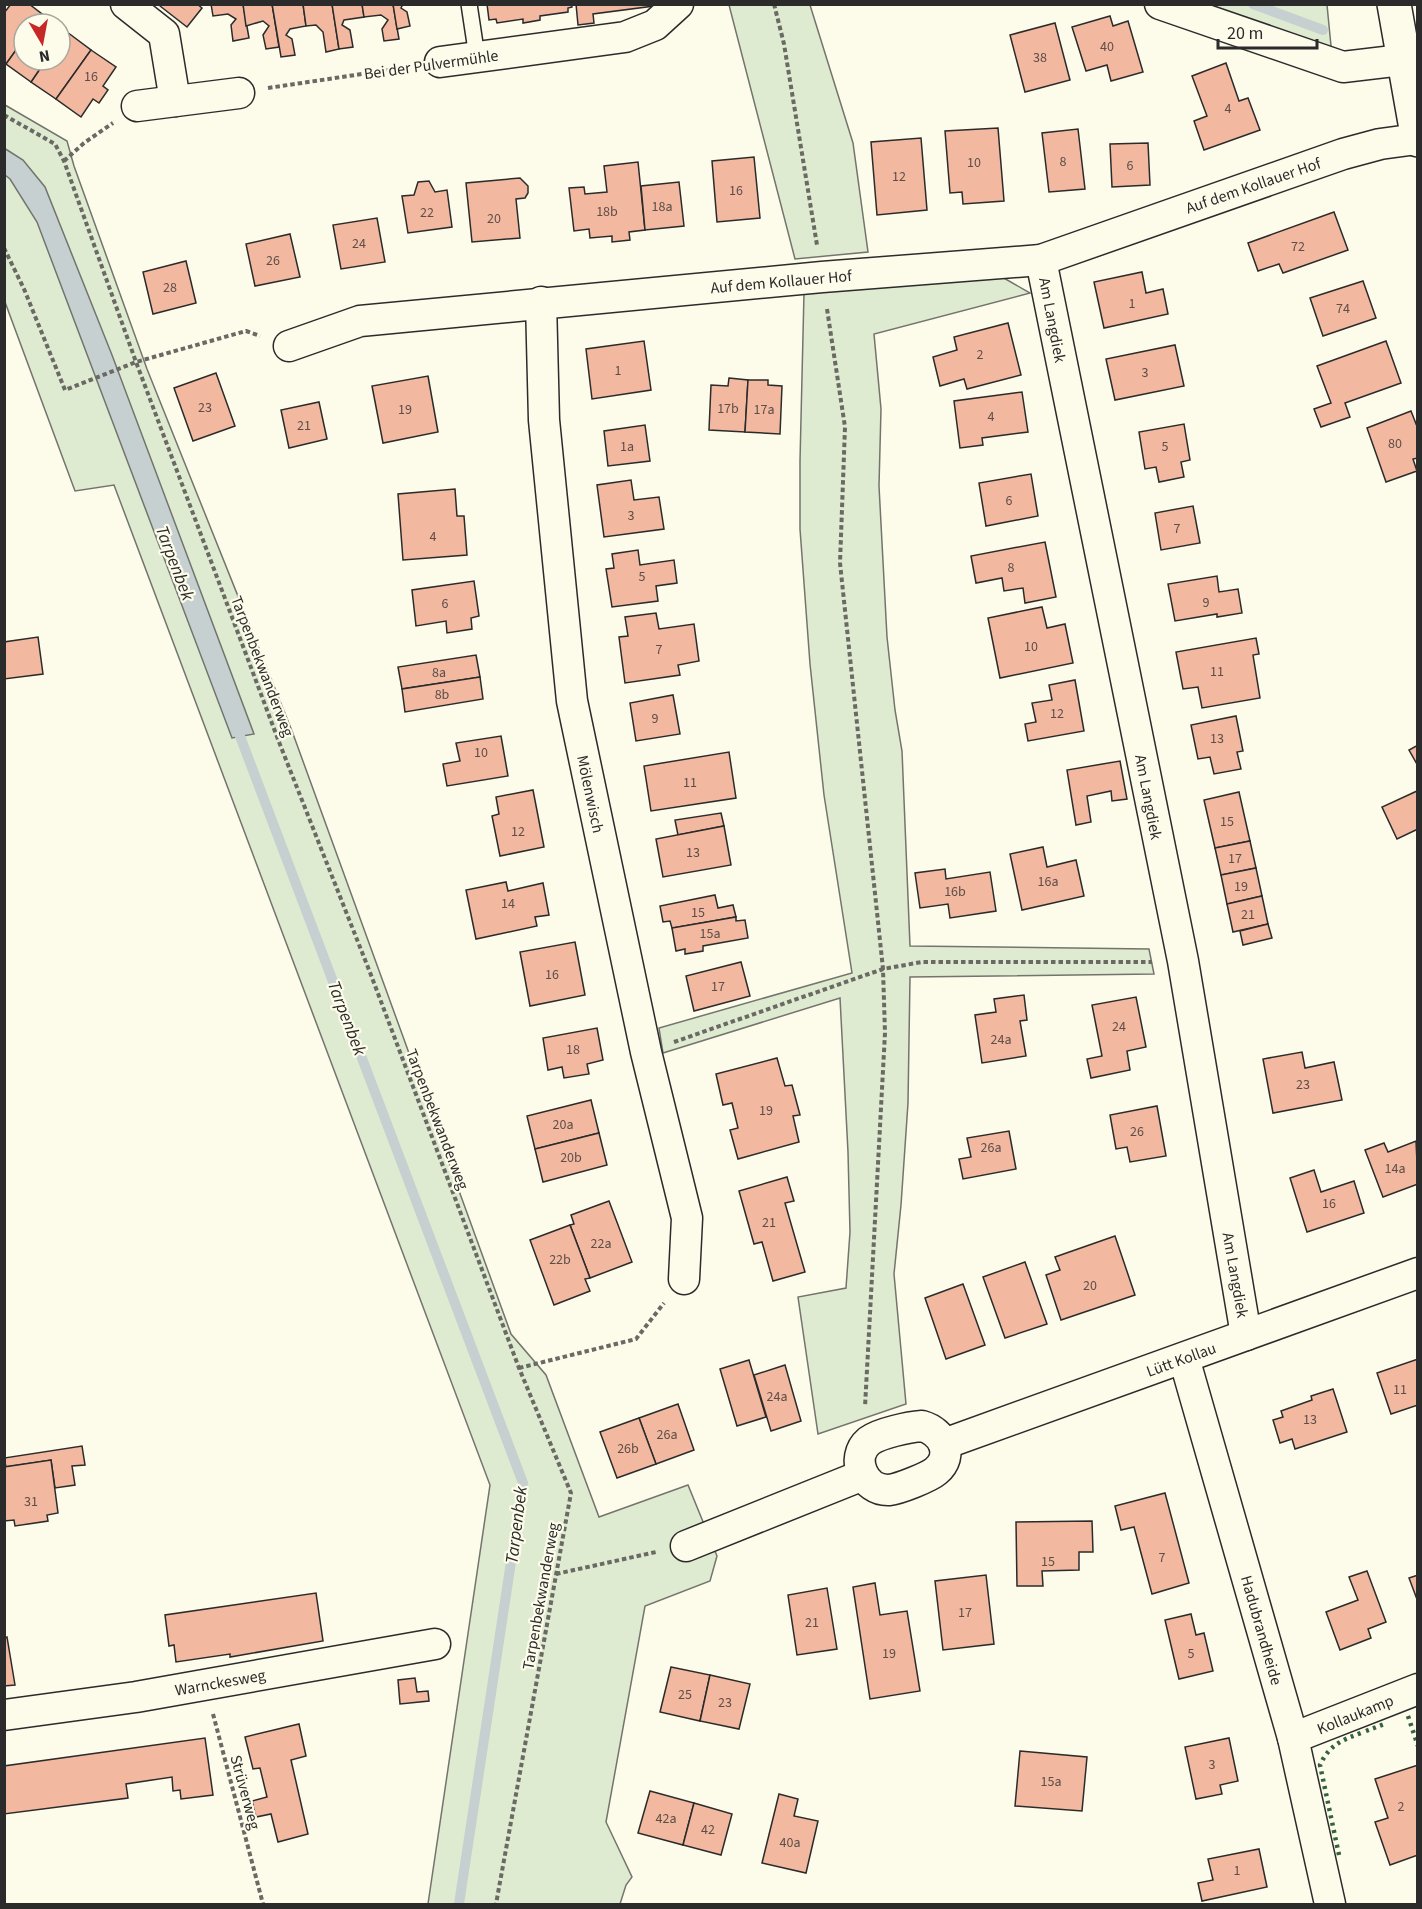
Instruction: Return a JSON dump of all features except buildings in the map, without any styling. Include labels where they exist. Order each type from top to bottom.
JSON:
[{"type":"main road","points":[[1394,4],[1417,140]]},
{"type":"street","points":[[126,4],[164,34],[175,101]]},
{"type":"street","name":"Bei der Pulvermühle","points":[[440,62],[625,37],[656,25],[678,4]]},
{"type":"street","points":[[1160,4],[1343,68],[1402,60]]},
{"type":"street","points":[[137,106],[239,93]]},
{"type":"street","name":"Auf dem Kollauer Hof","points":[[289,346],[360,321],[541,302],[1041,260],[1343,154],[1380,144],[1417,140]]},
{"type":"street","name":"Am Langdiek","points":[[1041,260],[1183,961],[1246,1335]]},
{"type":"street","name":"Mölenwisch","points":[[541,302],[544,420],[572,701],[646,1052],[687,1218],[684,1279]]},
{"type":"street","name":"Lütt Kollau","points":[[944,1444],[1418,1273]]},
{"type":"street","name":"Hadubrandheide","points":[[1184,1358],[1293,1738],[1330,1905]]},
{"type":"street","points":[[922,1426],[936,1432],[944,1444],[945,1458],[937,1470],[891,1490],[875,1487],[863,1475],[860,1467],[863,1449],[877,1437],[922,1426]]},
{"type":"street","points":[[686,1546],[863,1475]]},
{"type":"street","name":"Warnckesweg","points":[[4,1715],[136,1697],[435,1644]]},
{"type":"street","name":"Kollaukamp","points":[[1293,1738],[1418,1689]]},
{"type":"lane","points":[[469,4],[477,57]]},
{"type":"path","points":[[774,4],[784,44],[845,427],[840,563],[883,969],[885,1033],[864,1417],[877,1437]]},
{"type":"path","name":"Bei der Pulvermühle","points":[[239,93],[440,62]]},
{"type":"path","points":[[64,161],[84,143],[137,106]]},
{"type":"path","name":"Tarpenbekwanderweg","points":[[4,115],[55,144],[64,161],[136,362],[279,742],[371,975],[519,1368],[571,1493],[496,1905]]},
{"type":"path","points":[[4,248],[24,289],[65,390],[136,362],[246,332],[289,346]]},
{"type":"path","points":[[646,1052],[883,969],[922,962],[1183,961]]},
{"type":"path","points":[[519,1368],[636,1339],[684,1279]]},
{"type":"path","points":[[556,1574],[686,1546]]},
{"type":"path","name":"Strüverweg","points":[[206,1685],[263,1905]]},
{"type":"green space","points":[[729,5],[810,5],[853,143],[868,252],[795,259]]},
{"type":"green space","points":[[1182,5],[1327,5],[1332,56]]},
{"type":"green space","points":[[5,105],[67,141],[147,369],[292,731],[511,1334],[546,1375],[599,1517],[688,1485],[717,1556],[710,1581],[645,1606],[606,1822],[632,1877],[626,1885],[620,1904],[428,1904],[490,1485],[114,485],[75,491],[5,302]]},
{"type":"green space","points":[[1002,277],[1030,293],[874,334],[881,409],[879,486],[887,637],[902,751],[910,946],[1149,949],[1154,974],[910,977],[908,1103],[894,1274],[906,1404],[818,1434],[798,1297],[846,1288],[850,1232],[840,998],[663,1053],[659,1028],[852,973],[824,795],[810,664],[800,529],[804,293]]},
{"type":"water","points":[[4,148],[23,160],[45,187],[112,355],[254,734],[232,738],[37,222],[10,179],[5,175]]},
{"type":"waterway","points":[[1253,4],[1323,30]]},
{"type":"waterway","name":"Tarpenbek","points":[[235,723],[523,1483],[459,1904]]},
{"type":"hedge","points":[[1408,1716],[1418,1746]]},
{"type":"hedge","points":[[1366,1731],[1387,1723]]},
{"type":"hedge","points":[[1339,1855],[1320,1765],[1337,1744],[1361,1733]]}]
